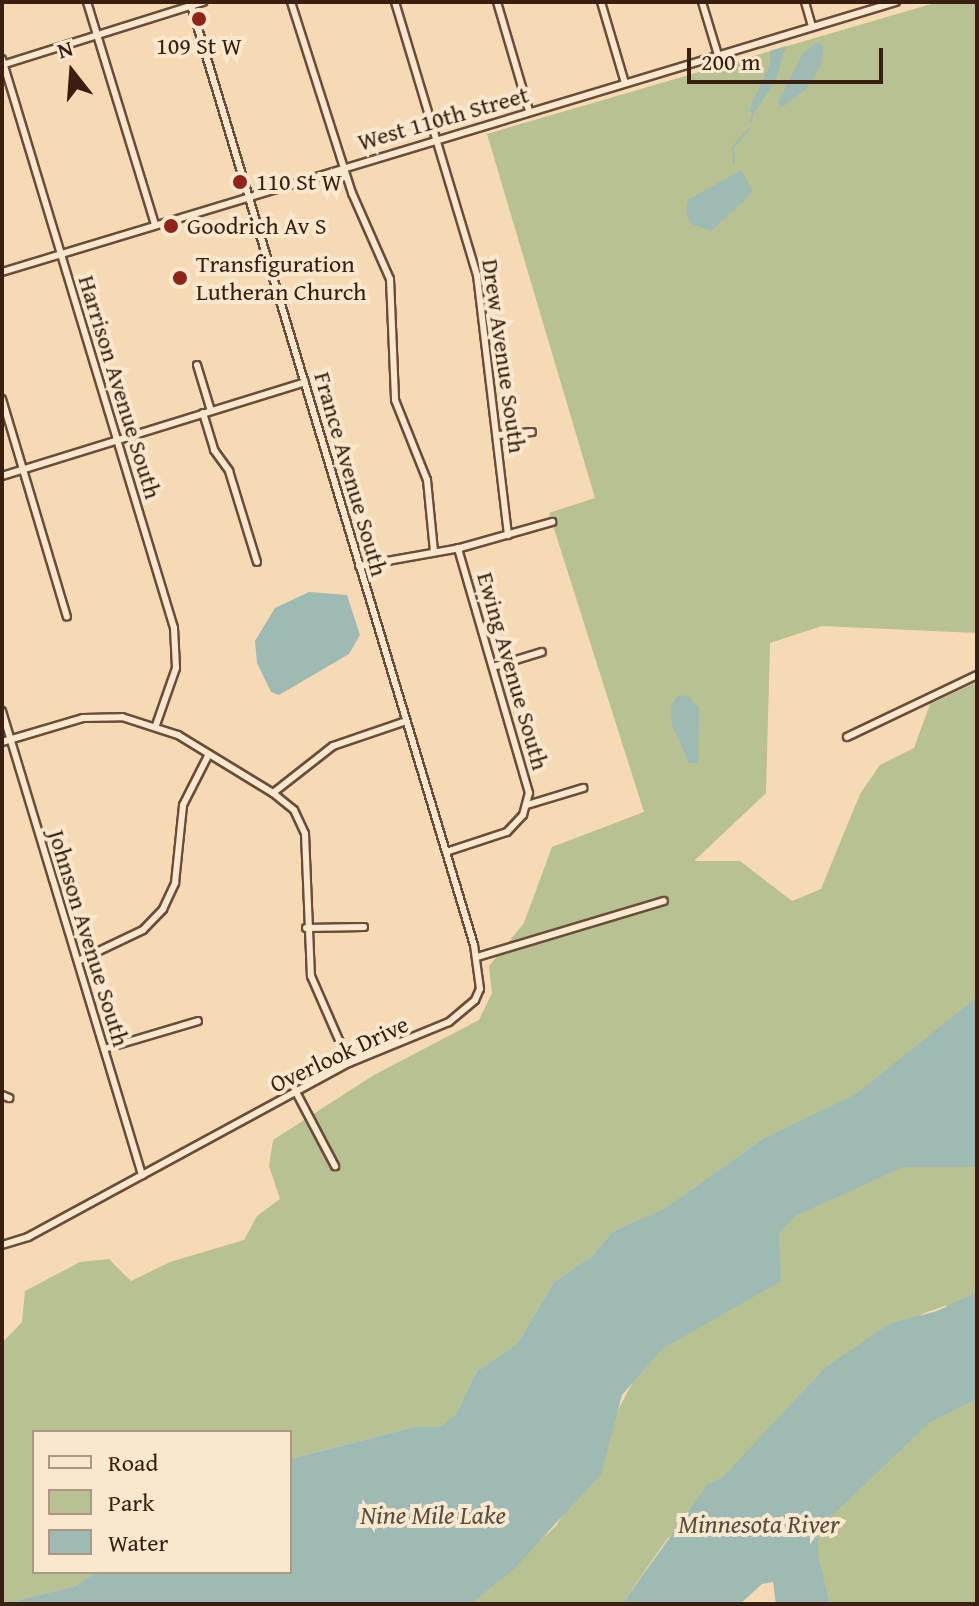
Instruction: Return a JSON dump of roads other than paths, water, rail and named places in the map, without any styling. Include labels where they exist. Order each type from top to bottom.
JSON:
[{"type":"street","points":[[87,2],[155,224]]},
{"type":"street","points":[[3,63],[203,2]]},
{"type":"street","points":[[291,2],[343,166],[390,279],[395,400],[427,480],[434,551]]},
{"type":"street","name":"Drew Avenue South","points":[[395,2],[477,275],[508,535]]},
{"type":"street","points":[[497,2],[529,111]]},
{"type":"street","points":[[601,2],[625,83]]},
{"type":"street","points":[[702,2],[718,55]]},
{"type":"street","points":[[805,2],[812,27]]},
{"type":"street","name":"West 110th Street","points":[[2,272],[343,166],[896,2]]},
{"type":"street","name":"France Avenue South","points":[[190,4],[477,957]]},
{"type":"street","name":"Harrison Avenue South","points":[[3,63],[177,641],[176,668],[156,725]]},
{"type":"street","points":[[197,365],[211,411]]},
{"type":"street","points":[[2,476],[305,382]]},
{"type":"street","points":[[2,399],[67,617]]},
{"type":"street","points":[[203,413],[214,450],[229,471],[257,562]]},
{"type":"street","points":[[498,435],[532,432]]},
{"type":"street","points":[[359,566],[458,548],[552,522]]},
{"type":"street","name":"Ewing Avenue South","points":[[458,548],[527,781],[527,805]]},
{"type":"street","points":[[493,667],[542,652]]},
{"type":"street","points":[[847,737],[977,675]]},
{"type":"street","name":"Johnson Avenue South","points":[[2,711],[142,1175]]},
{"type":"street","points":[[2,742],[102,716],[156,725],[273,793],[294,810],[305,834],[306,928],[314,986],[349,1063]]},
{"type":"street","points":[[273,793],[333,746],[406,721]]},
{"type":"street","points":[[78,961],[143,930],[163,909],[175,883],[183,805],[209,754]]},
{"type":"street","points":[[446,852],[507,832],[527,805],[583,788]]},
{"type":"street","points":[[477,957],[664,901]]},
{"type":"street","points":[[306,928],[364,927]]},
{"type":"street","name":"Overlook Drive","points":[[2,1245],[28,1237],[349,1063],[433,1030],[465,1010],[480,989],[477,957]]},
{"type":"street","points":[[104,1049],[198,1021]]},
{"type":"street","points":[[296,1092],[335,1166]]},
{"type":"water","points":[[817,42],[823,46],[821,65],[806,89],[781,108],[778,102],[803,53]]},
{"type":"water","points":[[786,46],[776,80],[753,114],[749,110],[770,65],[770,51]]},
{"type":"water","points":[[741,170],[752,190],[747,198],[711,231],[692,224],[686,213],[688,200]]},
{"type":"water","points":[[309,592],[347,595],[360,635],[349,654],[279,695],[271,692],[257,663],[255,641],[275,608]]},
{"type":"water","points":[[687,695],[699,708],[698,763],[689,763],[672,725],[671,705],[677,697]]},
{"type":"water","name":"Nine Mile Lake","points":[[977,997],[977,1167],[903,1167],[795,1216],[779,1233],[781,1281],[662,1349],[622,1395],[601,1474],[514,1569],[470,1604],[2,1604],[75,1586],[93,1574],[292,1574],[292,1458],[414,1427],[440,1427],[456,1414],[477,1371],[517,1344],[554,1282],[592,1256],[612,1232],[664,1209],[761,1140],[856,1094]]},
{"type":"water","name":"Minnesota River","points":[[977,1292],[977,1399],[930,1422],[818,1529],[818,1556],[830,1604],[776,1604],[773,1582],[762,1584],[740,1604],[622,1604],[708,1484],[722,1478],[826,1367],[889,1324],[937,1311]]},
{"type":"waterway","points":[[751,121],[753,114]]},
{"type":"waterway","points":[[734,164],[733,147],[749,129]]},
{"type":"place","name":"109 St W","points":[[199,19]]},
{"type":"place","name":"110 St W","points":[[240,182]]},
{"type":"place","name":"Goodrich Av S","points":[[171,226]]},
{"type":"place","name":"Transfiguration Lutheran Church","points":[[180,278]]}]
